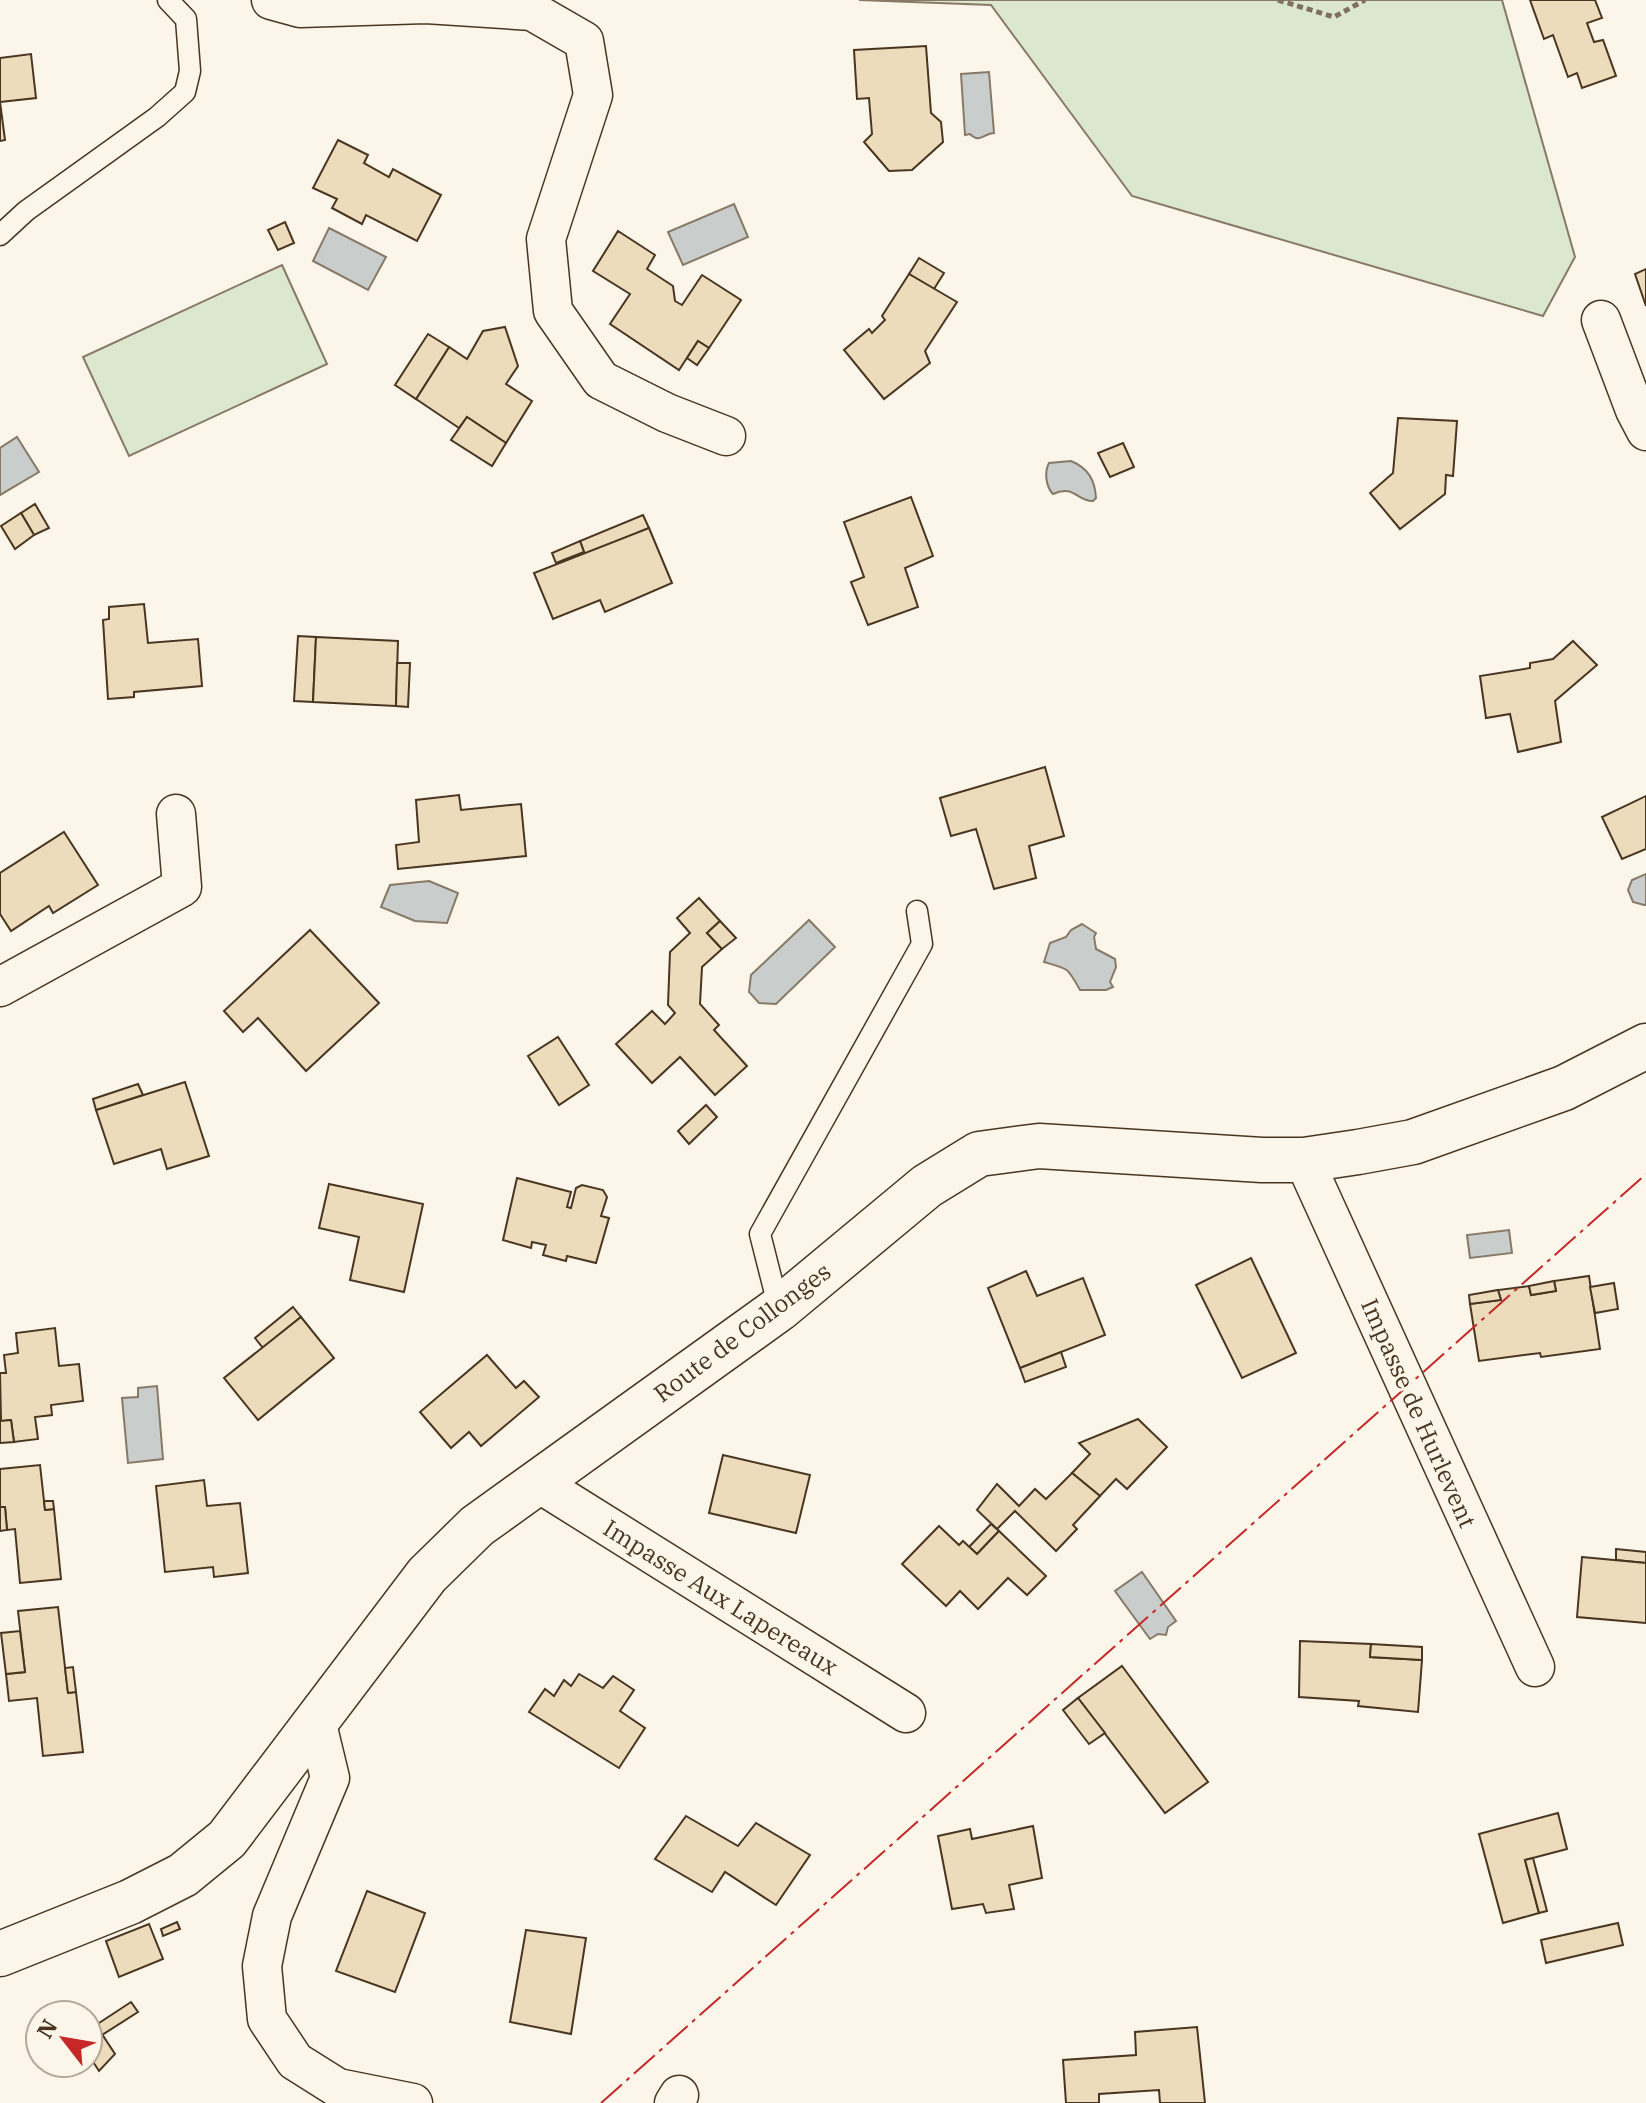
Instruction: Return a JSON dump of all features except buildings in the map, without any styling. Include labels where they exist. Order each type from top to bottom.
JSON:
[{"type":"main road","name":"Route de Collonges","points":[[0,1954],[130,1902],[183,1875],[227,1839],[427,1575],[477,1526],[779,1309],[927,1186],[979,1154],[1039,1146],[1304,1160],[1413,1142],[1564,1088],[1646,1046]]},
{"type":"street","points":[[271,0],[300,8],[426,4],[532,11],[584,41],[593,95],[546,239],[553,311],[601,380],[667,413],[726,436]]},
{"type":"street","points":[[1601,320],[1646,431]]},
{"type":"street","points":[[0,987],[182,887],[176,814]]},
{"type":"street","name":"Impasse de Hurlevent","points":[[1304,1160],[1535,1667]]},
{"type":"street","name":"Impasse Aux Lapereaux","points":[[537,1482],[906,1713]]},
{"type":"street","points":[[316,1720],[330,1778],[272,1916],[262,1966],[267,2019],[295,2061],[338,2088],[413,2103]]},
{"type":"lane","points":[[0,235],[26,211],[157,117],[185,92],[190,71],[186,19],[168,0]]},
{"type":"lane","points":[[779,1309],[760,1234],[922,944],[917,911]]},
{"type":"path","points":[[1278,0],[1334,17],[1365,0]]},
{"type":"green space","points":[[859,0],[1502,0],[1575,257],[1543,316],[1132,196],[991,5]]},
{"type":"green space","points":[[282,265],[327,364],[129,456],[83,357]]},
{"type":"shaded area","points":[[989,72],[994,133],[979,138],[965,135],[961,74]]},
{"type":"shaded area","points":[[734,204],[748,237],[683,265],[668,232]]},
{"type":"shaded area","points":[[329,228],[386,257],[368,290],[313,261]]},
{"type":"shaded area","points":[[17,437],[39,472],[0,495],[0,448]]},
{"type":"shaded area","points":[[1071,461],[1090,475],[1096,498],[1093,501],[1071,492],[1053,494],[1051,491],[1046,475],[1049,463]]},
{"type":"shaded area","points":[[1646,874],[1644,905],[1633,902],[1628,890],[1632,880]]},
{"type":"shaded area","points":[[429,881],[458,893],[447,923],[415,921],[381,907],[390,885]]},
{"type":"shaded area","points":[[809,920],[835,947],[776,1004],[759,1003],[749,992],[751,975]]},
{"type":"shaded area","points":[[1082,924],[1096,933],[1096,949],[1115,959],[1116,967],[1110,982],[1113,987],[1106,990],[1080,990],[1066,970],[1044,962],[1050,943],[1066,937]]},
{"type":"shaded area","points":[[1509,1230],[1512,1253],[1470,1258],[1467,1235]]},
{"type":"shaded area","points":[[157,1386],[163,1459],[128,1463],[122,1398],[138,1397],[138,1388]]},
{"type":"shaded area","points":[[1142,1572],[1176,1621],[1168,1627],[1166,1635],[1158,1634],[1150,1639],[1115,1591]]},
{"type":"power","points":[[601,2103],[1646,1174]]}]
